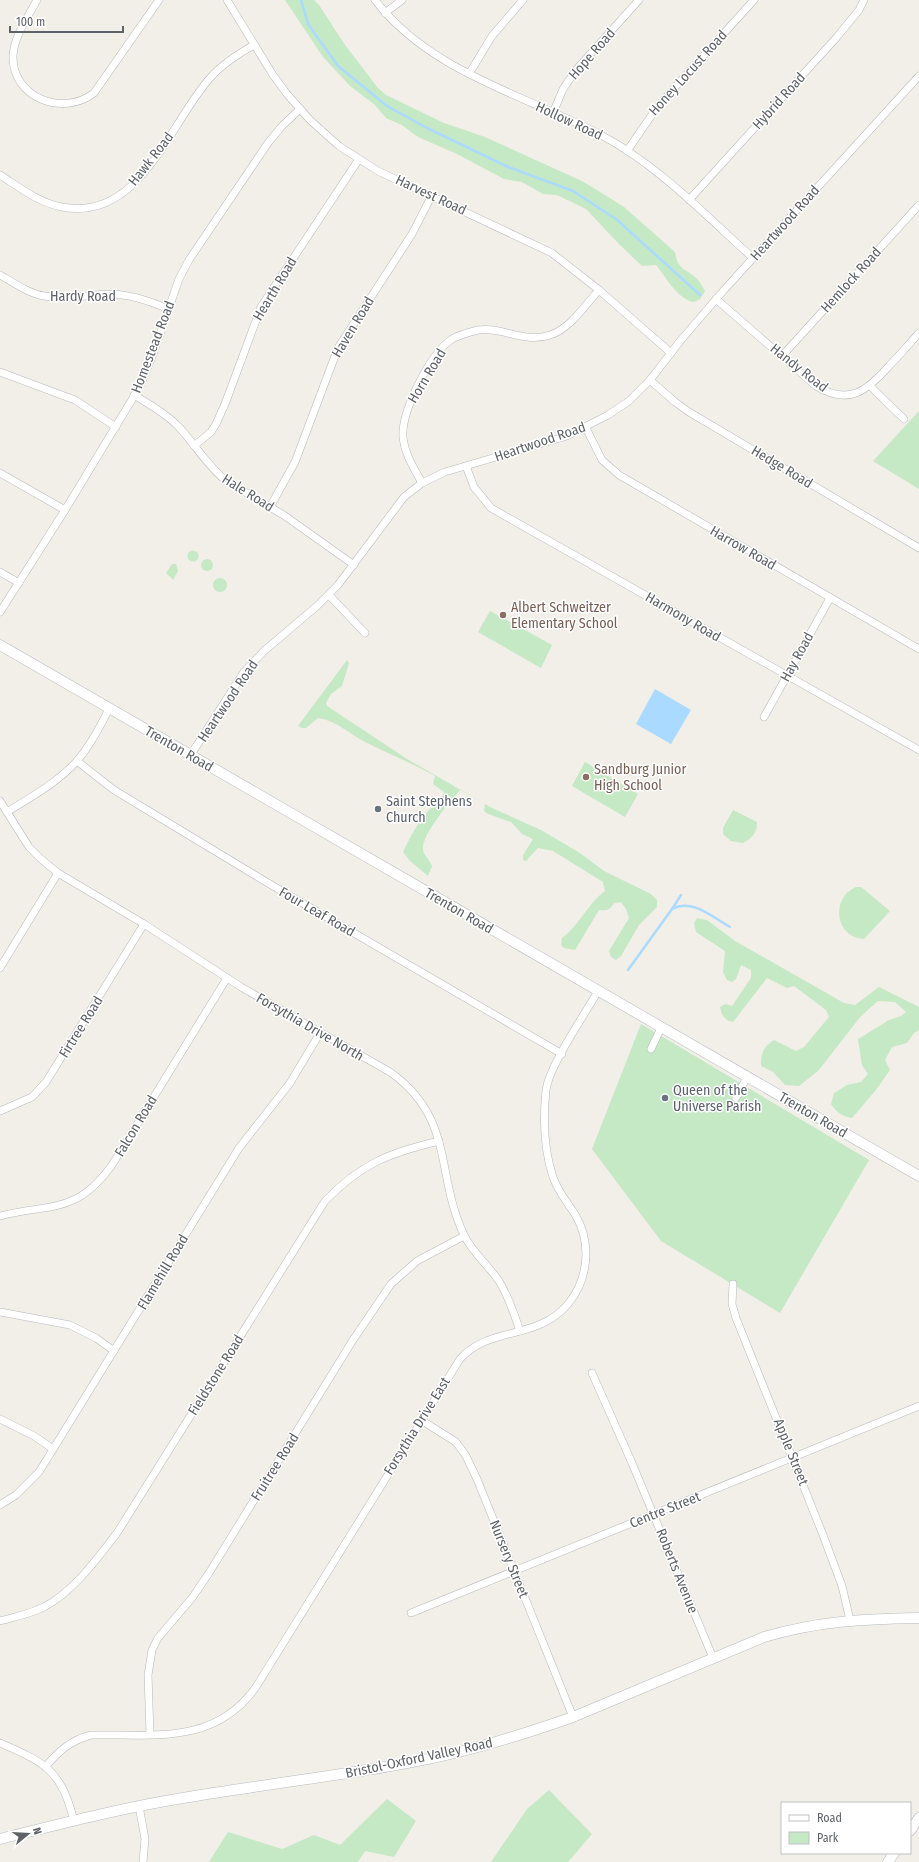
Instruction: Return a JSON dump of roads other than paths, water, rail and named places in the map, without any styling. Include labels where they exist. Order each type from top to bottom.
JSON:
[{"type":"main road","name":"Trenton Road","points":[[0,645],[190,756],[262,795],[284,811],[919,1176]]},
{"type":"main road","name":"Bristol-Oxford Valley Road","points":[[0,1839],[139,1806],[408,1763],[496,1742],[573,1717],[764,1637],[791,1629],[850,1620],[919,1618]]},
{"type":"main road","points":[[911,1830],[919,1818]]},
{"type":"street","points":[[37,0],[17,40],[13,56],[14,66],[18,78],[33,96],[44,101],[62,105],[79,102],[94,93],[159,0]]},
{"type":"street","name":"Harvest Road","points":[[227,0],[273,75],[300,109],[339,146],[378,171],[547,250],[599,290],[671,353]]},
{"type":"street","name":"Hollow Road","points":[[375,0],[394,23],[430,53],[469,74],[600,135],[627,151],[689,200],[753,258]]},
{"type":"street","points":[[385,13],[402,0]]},
{"type":"street","points":[[469,74],[492,36],[524,0]]},
{"type":"street","name":"Hope Road","points":[[554,113],[563,89],[576,70],[639,0]]},
{"type":"street","name":"Honey Locust Road","points":[[627,151],[654,111],[754,0]]},
{"type":"street","name":"Hybrid Road","points":[[689,200],[837,37],[864,0]]},
{"type":"street","name":"Hawk Road","points":[[0,175],[38,198],[62,207],[94,207],[115,198],[130,186],[154,159],[209,78],[230,60],[254,45]]},
{"type":"street","name":"Heartwood Road","points":[[190,756],[244,672],[264,651],[329,595],[354,565],[404,497],[422,482],[445,472],[550,442],[586,428],[629,401],[650,380],[671,353],[753,258],[919,76]]},
{"type":"street","name":"Homestead Road","points":[[0,612],[65,510],[134,395],[152,357],[179,279],[189,260],[268,143],[282,126],[300,109]]},
{"type":"street","name":"Hearth Road","points":[[194,446],[211,432],[216,424],[261,306],[359,159]]},
{"type":"street","name":"Haven Road","points":[[270,507],[295,462],[338,348],[412,234],[431,197]]},
{"type":"street","name":"Hemlock Road","points":[[782,356],[919,205]]},
{"type":"street","name":"Hardy Road","points":[[0,275],[24,289],[42,296],[73,297],[115,295],[140,298],[168,309]]},
{"type":"street","name":"Horn Road","points":[[422,482],[406,453],[403,438],[404,421],[418,385],[445,346],[458,336],[480,330],[531,338],[551,335],[563,328],[574,318],[599,290]]},
{"type":"street","name":"Handy Road","points":[[716,300],[816,386],[832,394],[854,395],[870,386],[919,333]]},
{"type":"street","points":[[0,372],[75,400],[116,427]]},
{"type":"street","name":"Hedge Road","points":[[650,380],[689,412],[919,548]]},
{"type":"street","points":[[870,386],[904,419]]},
{"type":"street","name":"Hale Road","points":[[134,395],[166,414],[217,473],[225,480],[285,516],[354,565]]},
{"type":"street","name":"Harrow Road","points":[[586,428],[602,460],[618,475],[919,650]]},
{"type":"street","name":"Harmony Road","points":[[466,466],[474,487],[491,508],[919,750]]},
{"type":"street","points":[[0,473],[65,510]]},
{"type":"street","points":[[0,572],[19,583]]},
{"type":"street","points":[[329,595],[365,633]]},
{"type":"street","name":"Hay Road","points":[[764,717],[830,598]]},
{"type":"street","points":[[7,812],[57,780],[77,761],[94,737],[110,709]]},
{"type":"street","name":"Four Leaf Road","points":[[77,761],[114,790],[268,883],[562,1054]]},
{"type":"street","name":"Forsythia Drive North","points":[[0,801],[29,847],[58,873],[144,924],[227,978],[390,1072],[409,1087],[431,1117],[439,1141],[459,1224],[464,1236],[504,1290],[512,1306],[520,1331]]},
{"type":"street","points":[[0,968],[58,873]]},
{"type":"street","name":"Firtree Road","points":[[0,1111],[32,1097],[46,1082],[144,924]]},
{"type":"street","name":"Falcon Road","points":[[0,1216],[46,1209],[66,1204],[79,1197],[96,1184],[112,1165],[227,978]]},
{"type":"street","name":"Forsythia Drive East","points":[[46,1766],[64,1747],[91,1735],[178,1733],[204,1728],[226,1718],[248,1698],[460,1359],[467,1351],[483,1341],[531,1329],[548,1321],[568,1304],[580,1285],[586,1266],[584,1236],[576,1216],[564,1199],[554,1180],[548,1162],[546,1147],[547,1088],[562,1054],[598,992]]},
{"type":"street","points":[[651,1049],[661,1028]]},
{"type":"street","name":"Flamehill Road","points":[[0,1505],[16,1495],[29,1483],[53,1449],[239,1148],[290,1083],[320,1033]]},
{"type":"street","points":[[736,1098],[747,1077]]},
{"type":"street","name":"Fieldstone Road","points":[[0,1621],[31,1612],[56,1599],[80,1577],[117,1533],[325,1201],[350,1177],[375,1161],[401,1151],[439,1141]]},
{"type":"street","name":"Fruitree Road","points":[[150,1734],[148,1670],[152,1650],[158,1638],[180,1614],[205,1579],[353,1340],[391,1284],[417,1261],[464,1236]]},
{"type":"street","name":"Apple Street","points":[[733,1284],[732,1304],[736,1318],[793,1457],[842,1586],[850,1620]]},
{"type":"street","points":[[0,1312],[70,1325],[96,1338],[114,1351]]},
{"type":"street","name":"Roberts Avenue","points":[[592,1373],[654,1514],[713,1658]]},
{"type":"street","name":"Centre Street","points":[[411,1613],[513,1570],[919,1406]]},
{"type":"street","points":[[0,1419],[34,1436],[53,1449]]},
{"type":"street","name":"Nursery Street","points":[[421,1420],[456,1442],[461,1448],[477,1479],[573,1717]]},
{"type":"street","points":[[0,1742],[30,1756],[46,1766],[64,1791],[74,1821]]},
{"type":"street","points":[[139,1806],[145,1839],[143,1862]]},
{"type":"water","points":[[655,689],[691,710],[671,744],[636,724]]},
{"type":"waterway","points":[[301,0],[308,24],[338,66],[387,106],[427,128],[508,167],[573,191],[616,219],[700,295]]},
{"type":"waterway","points":[[672,909],[681,895]]},
{"type":"waterway","points":[[628,970],[672,909],[679,906],[694,907],[702,910],[730,927]]},
{"type":"place","name":"Albert Schweitzer Elementary School","points":[[503,615]]},
{"type":"place","name":"Sandburg Junior High School","points":[[586,777]]},
{"type":"place","name":"Saint Stephens Church","points":[[378,809]]},
{"type":"place","name":"Queen of the Universe Parish","points":[[665,1098]]}]
